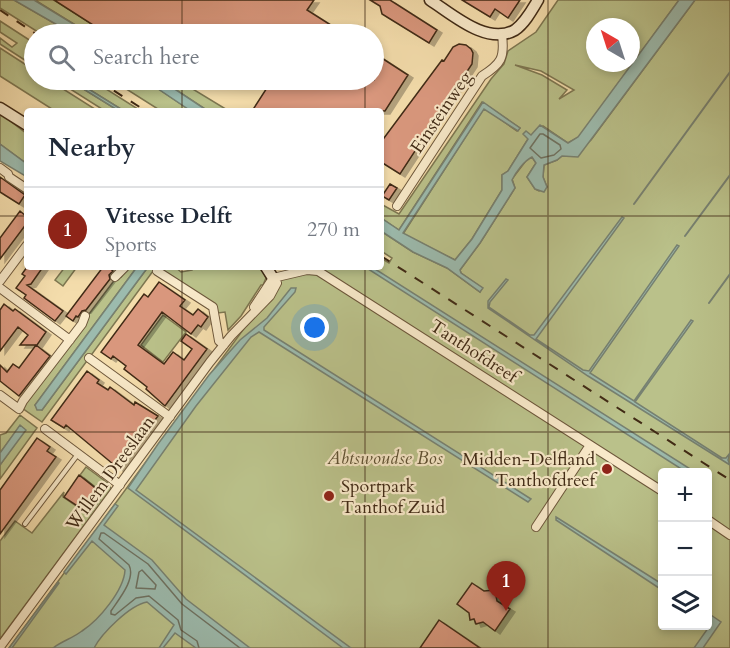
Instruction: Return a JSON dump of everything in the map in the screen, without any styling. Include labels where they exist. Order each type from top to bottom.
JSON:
[{"type":"street","points":[[430,0],[484,33],[502,35],[521,25],[538,0]]},
{"type":"street","name":"Einsteinweg","points":[[397,206],[482,76],[501,62],[502,35]]},
{"type":"street","points":[[0,108],[24,123]]},
{"type":"street","points":[[0,168],[24,187]]},
{"type":"street","points":[[0,281],[24,248]]},
{"type":"street","points":[[115,277],[121,270]]},
{"type":"street","points":[[268,270],[273,278]]},
{"type":"street","name":"Tanthofdreef","points":[[273,278],[307,270]]},
{"type":"street","name":"Tanthofdreef","points":[[316,270],[658,488]]},
{"type":"street","points":[[157,271],[213,307],[219,340],[224,345]]},
{"type":"street","name":"Willem Dreeslaan","points":[[0,647],[224,345],[270,296],[277,283],[273,278]]},
{"type":"street","points":[[0,288],[70,340]]},
{"type":"street","points":[[0,395],[19,410],[23,401],[70,340],[85,316]]},
{"type":"street","points":[[89,358],[170,417]]},
{"type":"street","points":[[45,429],[120,485]]},
{"type":"street","points":[[536,527],[590,445]]},
{"type":"street","points":[[711,522],[730,535]]},
{"type":"lane","points":[[25,524],[78,454]]},
{"type":"green space","points":[[0,0],[14,0],[56,24],[25,24],[0,8]]},
{"type":"green space","points":[[35,0],[54,0],[92,24],[74,24]]},
{"type":"green space","points":[[558,0],[679,0],[640,53],[640,18],[586,18],[586,72],[626,72],[579,137],[568,143],[543,126],[528,139],[508,171],[502,175],[502,190],[472,239],[455,260],[403,234],[484,108],[517,131],[520,128],[482,102],[399,230],[384,220],[384,206],[399,214],[491,79],[504,64],[508,51],[536,32]],"holes":[[[515,65],[541,71],[574,90],[559,99],[567,90],[542,75]]]},
{"type":"green space","name":"Abtswoudse Bos","points":[[695,0],[730,0],[730,648],[9,648],[287,270],[384,270],[384,260],[389,263],[392,258],[384,253],[384,233],[413,252],[447,268],[480,292],[482,288],[460,270],[515,188],[512,179],[528,158],[532,157],[536,163],[527,177],[539,191],[547,187],[543,177],[544,165],[562,156],[573,155],[591,140]]},
{"type":"green space","points":[[0,21],[24,37],[24,60],[0,44],[0,38],[12,47],[17,43],[0,32]]},
{"type":"green space","points":[[0,48],[24,64],[24,90],[65,90],[93,108],[50,108],[0,76]]},
{"type":"green space","points":[[72,90],[85,90],[114,108],[100,108]]},
{"type":"green space","points":[[90,90],[108,90],[136,108],[119,108]]},
{"type":"green space","points":[[128,90],[160,90],[187,108],[156,108]]},
{"type":"green space","points":[[176,90],[194,90],[224,108],[203,108]]},
{"type":"green space","points":[[0,113],[24,132],[24,162],[0,144]]},
{"type":"green space","points":[[63,270],[75,270],[63,286],[55,280]]},
{"type":"green space","points":[[127,270],[135,270],[35,405],[42,410],[146,270],[154,270],[42,422],[22,408],[86,324],[86,318],[116,278],[121,277]]},
{"type":"green space","points":[[160,270],[181,272],[262,270],[266,278],[263,285],[228,330],[225,312],[218,313],[215,306]]},
{"type":"green space","points":[[163,315],[186,332],[163,362],[141,345]]},
{"type":"green space","points":[[20,415],[37,428],[0,479],[0,465],[25,430],[20,426],[0,453],[0,435],[6,433]]},
{"type":"green space","points":[[86,467],[109,484],[111,489],[0,639],[0,541],[15,521],[32,533],[64,492],[63,497],[85,512],[100,491],[80,475]]},
{"type":"water","points":[[14,0],[34,0],[74,24],[56,24]]},
{"type":"water","points":[[679,0],[695,0],[578,157],[562,156],[544,165],[543,177],[547,187],[544,192],[535,189],[527,177],[536,163],[532,157],[523,164],[512,180],[515,188],[460,270],[483,288],[480,292],[447,268],[413,252],[384,233],[384,220],[399,230],[483,102],[520,128],[518,131],[484,109],[403,233],[455,260],[472,239],[502,190],[502,175],[508,171],[528,139],[523,134],[526,131],[531,135],[540,125],[568,143],[578,137],[626,72],[640,72],[640,53]]},
{"type":"water","points":[[85,90],[90,90],[119,108],[114,108]]},
{"type":"water","points":[[160,90],[176,90],[203,108],[187,108]]},
{"type":"water","points":[[0,144],[24,162],[24,175],[0,161]]},
{"type":"water","points":[[622,217],[624,218],[536,339],[583,370],[589,371],[677,245],[679,246],[590,373],[634,401],[691,320],[693,321],[635,402],[722,458],[726,458],[730,453],[728,460],[730,465],[588,376],[488,308],[488,301],[506,279],[508,280],[490,302],[489,307],[530,335],[534,335]]},
{"type":"water","points":[[135,270],[146,270],[42,410],[37,410],[35,405]]},
{"type":"water","points":[[370,270],[377,270],[689,468],[680,468]]},
{"type":"water","points":[[291,288],[296,288],[295,292],[264,327],[264,330],[531,499],[528,502],[259,332],[251,337],[196,406],[136,490],[351,648],[343,648],[128,488],[209,375],[240,340],[267,318]]},
{"type":"water","points":[[20,425],[26,430],[0,465],[0,453]]},
{"type":"water","points":[[115,504],[118,506],[104,525],[152,560],[186,599],[250,648],[196,648],[175,633],[163,648],[159,648],[174,625],[147,602],[133,608],[117,620],[94,648],[53,648],[96,620],[110,604],[124,578],[125,570],[92,541],[66,574],[64,572]]},
{"type":"water","points":[[556,517],[658,581],[658,587],[556,520]]},
{"type":"water","points":[[58,582],[12,648],[9,648]]},
{"type":"water","points":[[712,616],[721,622],[703,648],[694,648],[707,630],[712,630]]},
{"type":"building","points":[[54,0],[314,0],[307,10],[329,24],[91,24]]},
{"type":"building","points":[[370,0],[390,0],[437,30],[429,43],[382,14],[380,6]]},
{"type":"building","points":[[462,0],[520,0],[508,18],[495,9],[490,17]]},
{"type":"building","points":[[459,44],[471,49],[472,64],[400,174],[384,164],[384,138],[453,47]]},
{"type":"building","points":[[384,59],[408,75],[385,111],[384,108],[254,108],[266,90],[384,90]]},
{"type":"building","points":[[0,177],[24,196],[19,204],[0,192]]},
{"type":"building","points":[[390,184],[397,188],[389,200],[384,197]]},
{"type":"building","points":[[20,211],[24,214],[24,227],[0,259],[0,238]]},
{"type":"building","points":[[25,270],[41,270],[31,284],[27,285],[63,311],[55,321],[24,298],[26,295],[16,288],[25,276],[22,274]]},
{"type":"building","points":[[101,270],[113,271],[109,275],[110,279],[86,310],[82,311],[78,317],[76,316],[73,321],[66,316]]},
{"type":"building","points":[[159,282],[185,300],[180,306],[193,315],[198,309],[208,317],[201,327],[198,325],[191,334],[162,312],[138,345],[164,364],[173,352],[184,360],[192,349],[181,341],[186,334],[207,349],[165,406],[146,389],[147,387],[124,369],[126,366],[113,356],[111,359],[101,352],[144,294],[148,297]]},
{"type":"building","points":[[4,304],[13,311],[15,309],[46,332],[37,345],[20,345],[28,335],[18,327],[0,351],[0,310]]},
{"type":"building","points":[[36,345],[50,356],[19,396],[0,381],[0,365],[7,372],[13,364],[19,368]]},
{"type":"building","points":[[87,371],[99,380],[97,383],[108,390],[110,387],[134,405],[135,402],[158,416],[119,469],[66,425],[64,428],[51,420]]},
{"type":"building","points":[[37,438],[50,447],[47,451],[56,457],[0,534],[0,490]]},
{"type":"building","points":[[79,475],[99,491],[85,511],[64,497]]},
{"type":"building","points":[[472,583],[484,591],[495,590],[497,601],[510,609],[495,631],[483,622],[476,624],[474,619],[470,620],[469,613],[457,604]]},
{"type":"building","points":[[439,620],[480,648],[420,648]]},
{"type":"waterway","points":[[634,204],[730,72]]},
{"type":"waterway","points":[[685,236],[730,175]]},
{"type":"waterway","points":[[709,303],[730,274]]},
{"type":"railway","points":[[0,10],[24,26]]},
{"type":"railway","points":[[113,90],[141,108]]},
{"type":"railway","points":[[384,258],[730,480]]},
{"type":"place","name":"Midden-Delfland Tanthofdreef","points":[[607,469]]},
{"type":"place","name":"Sportpark Tanthof Zuid","points":[[329,496]]},
{"type":"place","name":"Vitesse Delft","points":[[506,611]]}]
